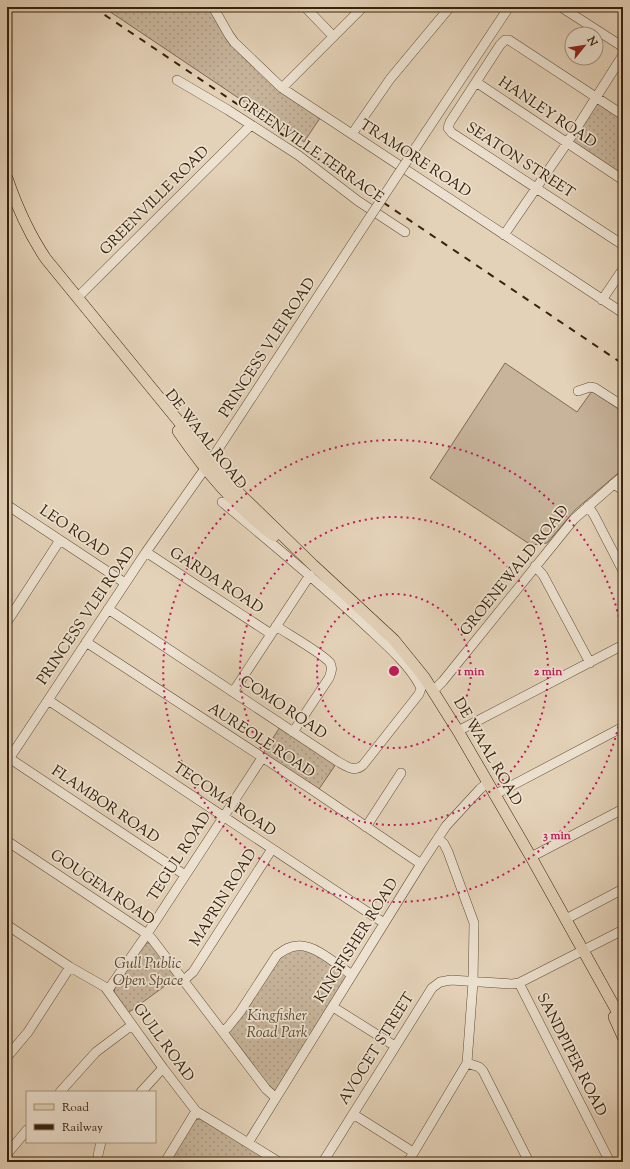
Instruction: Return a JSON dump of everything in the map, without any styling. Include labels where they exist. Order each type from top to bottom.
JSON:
[{"type":"main road","name":"DE WAAL ROAD","points":[[7,178],[16,203],[33,239],[53,268],[137,371],[147,387],[208,464],[240,495],[311,570],[394,640],[434,691],[566,918],[623,1022]]},
{"type":"main road","name":"DE WAAL ROAD","points":[[599,980],[623,1037]]},
{"type":"street","name":"TRAMORE ROAD","points":[[213,7],[234,42],[282,88],[623,313]]},
{"type":"street","points":[[305,7],[333,36]]},
{"type":"street","points":[[282,88],[363,7]]},
{"type":"street","points":[[352,134],[390,79],[450,7]]},
{"type":"street","name":"PRINCESS VLEI ROAD","points":[[8,760],[125,583],[208,464],[509,7]]},
{"type":"street","points":[[561,7],[623,48]]},
{"type":"street","points":[[476,82],[500,45],[505,40],[509,40],[623,115]]},
{"type":"street","points":[[504,234],[567,143],[623,55]]},
{"type":"street","name":"GREENVILLE TERRACE","points":[[177,80],[228,110],[298,155],[358,201],[404,232]]},
{"type":"street","name":"HANLEY ROAD","points":[[476,82],[623,180]]},
{"type":"street","name":"SEATON STREET","points":[[476,82],[450,122],[448,128],[450,131],[623,245]]},
{"type":"street","name":"GREENVILLE ROAD","points":[[77,298],[251,125]]},
{"type":"street","points":[[602,300],[623,270]]},
{"type":"street","points":[[578,391],[590,387],[598,389],[623,406]]},
{"type":"street","name":"GROENEWALD ROAD","points":[[434,691],[574,519],[623,476]]},
{"type":"street","points":[[613,484],[623,490]]},
{"type":"street","points":[[222,502],[311,570],[232,692]]},
{"type":"street","name":"LEO ROAD","points":[[7,505],[125,583]]},
{"type":"street","points":[[588,506],[623,571]]},
{"type":"street","points":[[7,622],[60,540]]},
{"type":"street","name":"GARDA ROAD","points":[[146,552],[273,630],[326,658],[331,667],[329,678],[293,732]]},
{"type":"street","points":[[535,566],[543,575],[590,663]]},
{"type":"street","name":"COMO ROAD","points":[[108,609],[347,767],[356,769],[360,768],[373,753],[419,694],[421,688],[411,673],[386,644],[311,570]]},
{"type":"street","name":"AUREOLE ROAD","points":[[86,642],[421,864]]},
{"type":"street","points":[[458,731],[623,645]]},
{"type":"street","name":"TECOMA ROAD","points":[[48,700],[384,923]]},
{"type":"street","points":[[494,794],[623,727]]},
{"type":"street","name":"TEGUL ROAD","points":[[108,990],[147,934],[262,758]]},
{"type":"street","name":"FLAMBOR ROAD","points":[[8,760],[185,875]]},
{"type":"street","points":[[366,827],[401,773]]},
{"type":"street","name":"KINGFISHER ROAD","points":[[248,1143],[438,838],[455,816],[487,783]]},
{"type":"street","points":[[531,857],[623,809]]},
{"type":"street","points":[[408,1162],[467,1063],[473,982],[474,923],[448,852],[444,844],[438,838]]},
{"type":"street","name":"GOUGEM ROAD","points":[[7,841],[147,934],[184,980],[266,1089],[276,1098]]},
{"type":"street","name":"MAPRIN ROAD","points":[[184,980],[193,972],[272,849]]},
{"type":"street","points":[[566,918],[623,889]]},
{"type":"street","name":"GULL ROAD","points":[[9,930],[108,990],[163,1068],[196,1111],[279,1162]]},
{"type":"street","points":[[519,983],[577,952],[583,951],[623,930]]},
{"type":"street","points":[[223,1032],[240,1012],[277,955],[286,949],[295,946],[304,946],[313,949],[352,975]]},
{"type":"street","points":[[7,1057],[32,1027],[70,967]]},
{"type":"street","name":"AVOCET STREET","points":[[323,1162],[432,988],[440,982],[452,980],[512,984],[519,983]]},
{"type":"street","name":"SANDPIPER ROAD","points":[[519,983],[610,1162]]},
{"type":"street","points":[[333,1007],[395,1046]]},
{"type":"street","points":[[61,1091],[96,1052],[132,1025]]},
{"type":"street","points":[[467,1063],[479,1067],[483,1071],[529,1162]]},
{"type":"street","points":[[142,1091],[163,1068]]},
{"type":"street","points":[[165,1162],[196,1111]]},
{"type":"street","points":[[353,1114],[413,1152]]},
{"type":"street","points":[[7,1154],[26,1131]]},
{"type":"street","points":[[98,1154],[101,1143]]},
{"type":"green space","points":[[103,7],[209,7],[222,31],[320,118],[304,142]]},
{"type":"green space","points":[[597,103],[623,118],[623,177],[573,143],[572,137]]},
{"type":"green space","points":[[505,363],[577,412],[592,391],[623,412],[623,469],[575,510],[547,543],[531,545],[430,478]]},
{"type":"green space","points":[[280,727],[336,764],[317,792],[262,755]]},
{"type":"green space","name":"Gull Public Open Space","points":[[146,943],[150,943],[177,977],[128,1013],[114,993],[115,987]]},
{"type":"green space","name":"Kingfisher Road Park","points":[[304,946],[352,975],[276,1098],[223,1032],[277,955]]},
{"type":"green space","points":[[202,1119],[272,1162],[168,1162],[195,1120]]},
{"type":"railway","points":[[93,7],[623,364]]}]
